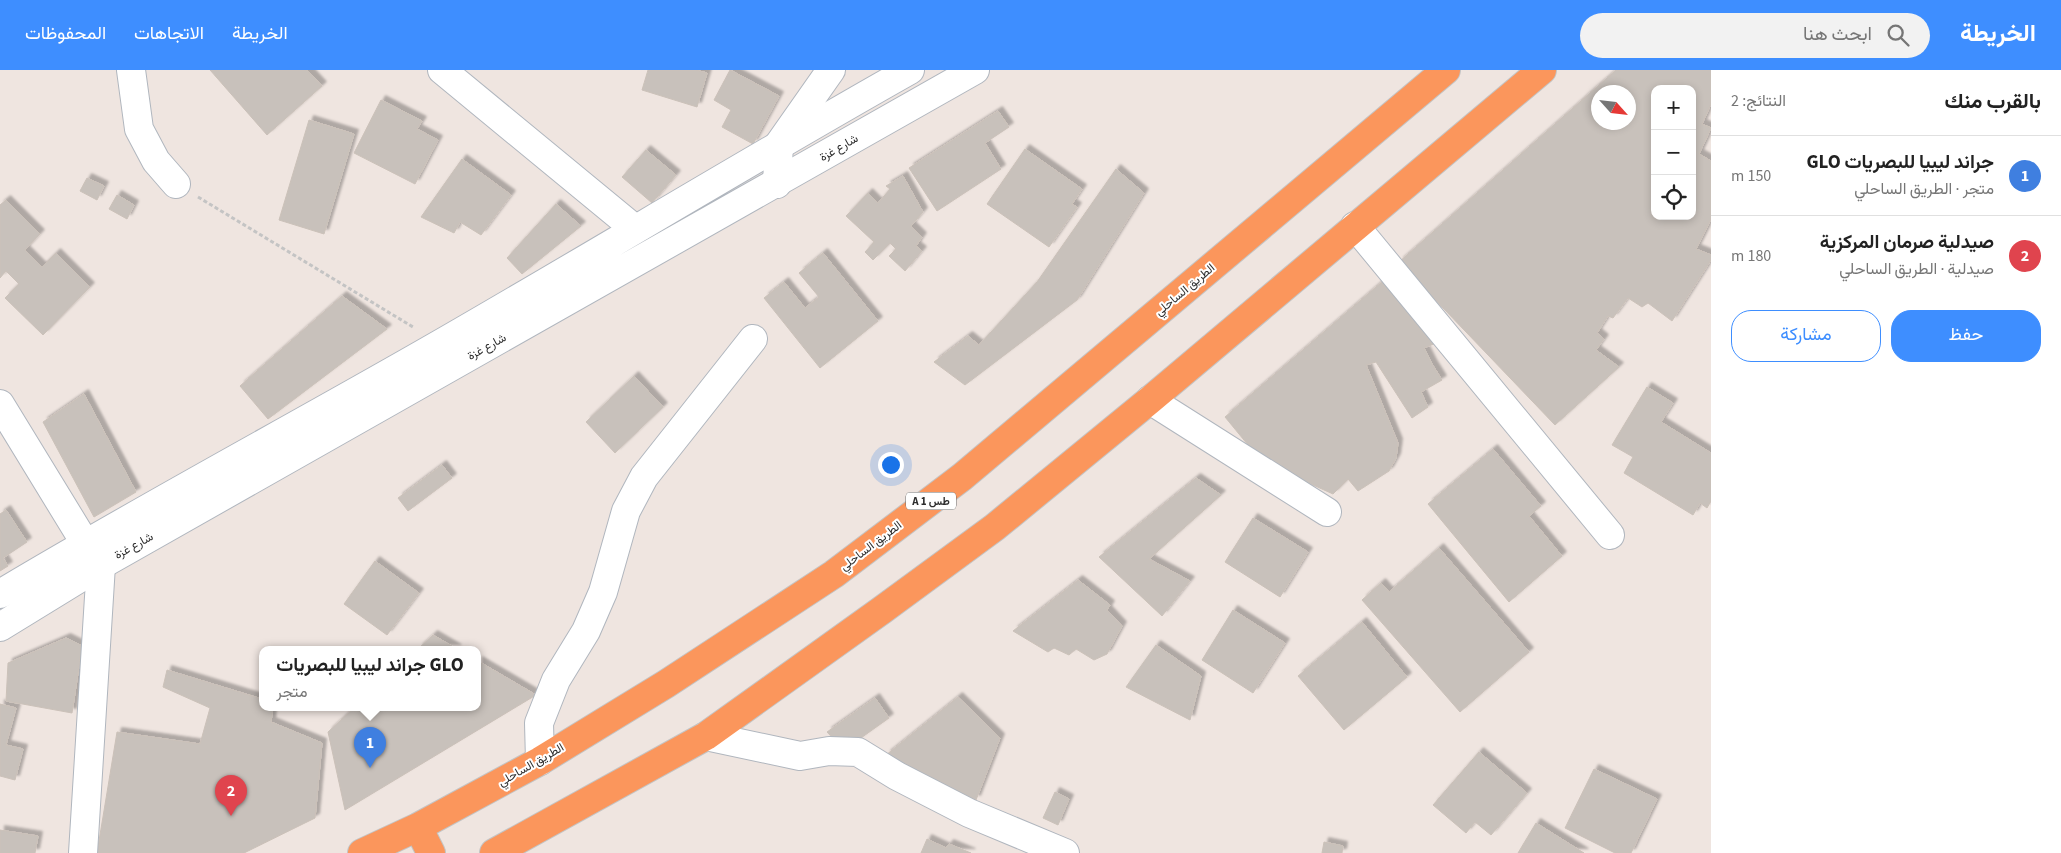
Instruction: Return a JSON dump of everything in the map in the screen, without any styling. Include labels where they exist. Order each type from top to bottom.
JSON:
[{"type":"highway","name":"الطريق الساحلي","points":[[362,853],[418,827],[540,761],[682,674],[834,574],[955,483],[1446,70]]},
{"type":"highway","points":[[494,853],[706,736],[995,527],[1150,400],[1542,70]]},
{"type":"highway","points":[[418,827],[431,853]]},
{"type":"street","points":[[131,70],[139,129],[156,162],[176,184]]},
{"type":"street","points":[[442,70],[635,229]]},
{"type":"street","points":[[777,184],[778,144],[831,70]]},
{"type":"street","name":"شارع غزة","points":[[0,594],[85,543],[440,344],[778,144],[910,70]]},
{"type":"street","name":"شارع غزة","points":[[0,627],[101,565],[777,184],[975,70]]},
{"type":"street","points":[[1355,226],[1610,535]]},
{"type":"street","points":[[540,761],[539,723],[556,680],[586,631],[604,592],[626,510],[644,477],[753,339]]},
{"type":"street","points":[[1150,400],[1327,512]]},
{"type":"street","points":[[0,404],[85,543],[101,565],[83,853]]},
{"type":"street","points":[[706,736],[800,756],[830,751],[858,752],[898,776],[969,813],[1064,853]]},
{"type":"path","points":[[176,184],[440,344]]},
{"type":"building","points":[[210,70],[307,70],[322,86],[267,135]]},
{"type":"building","points":[[648,70],[696,70],[707,73],[697,107],[642,90]]},
{"type":"building","points":[[730,70],[779,96],[753,144],[722,127],[731,110],[714,100]]},
{"type":"building","points":[[1616,70],[1711,70],[1711,104],[1702,124],[1711,128],[1699,154],[1711,161],[1711,219],[1696,249],[1711,255],[1711,260],[1672,321],[1648,303],[1642,307],[1628,298],[1613,318],[1608,316],[1597,333],[1604,339],[1596,350],[1619,367],[1555,425],[1399,262],[1591,92],[1591,130],[1636,130],[1636,85],[1599,85]]},
{"type":"building","points":[[381,100],[422,121],[417,129],[438,140],[415,184],[354,153]]},
{"type":"building","points":[[998,111],[1009,127],[985,143],[1001,169],[937,211],[909,168]]},
{"type":"building","points":[[309,120],[354,134],[324,234],[279,220]]},
{"type":"building","points":[[1025,149],[1082,189],[1072,204],[1077,207],[1049,247],[987,204]]},
{"type":"building","points":[[646,150],[676,175],[652,203],[622,177]]},
{"type":"building","points":[[462,159],[511,195],[481,235],[460,222],[454,233],[421,217]]},
{"type":"building","points":[[1116,169],[1144,193],[1077,300],[965,385],[934,362],[968,336],[979,345],[1037,282]]},
{"type":"building","points":[[903,176],[923,212],[911,226],[922,237],[916,246],[922,251],[905,271],[889,256],[896,249],[890,243],[873,260],[865,252],[874,242],[846,216],[868,193],[878,203],[890,189],[886,186]]},
{"type":"building","points":[[87,178],[104,186],[97,200],[80,191]]},
{"type":"building","points":[[117,195],[134,205],[127,219],[109,209]]},
{"type":"building","points":[[6,200],[40,234],[25,250],[42,267],[56,253],[90,287],[43,335],[5,298],[19,284],[6,271],[0,278],[0,205]]},
{"type":"building","points":[[556,204],[581,226],[522,274],[507,258]]},
{"type":"building","points":[[823,253],[878,321],[820,368],[764,298],[784,282],[805,308],[819,297],[799,273]]},
{"type":"building","points":[[1383,281],[1436,343],[1424,348],[1442,380],[1421,392],[1428,407],[1412,418],[1376,362],[1366,365],[1398,443],[1396,458],[1389,471],[1358,491],[1348,479],[1333,494],[1262,462],[1225,417]]},
{"type":"building","points":[[342,296],[387,329],[268,419],[240,386]]},
{"type":"building","points":[[634,376],[663,407],[615,453],[586,422]]},
{"type":"building","points":[[1647,387],[1673,403],[1661,422],[1711,453],[1711,501],[1707,508],[1700,503],[1693,515],[1624,473],[1633,457],[1612,445]]},
{"type":"building","points":[[84,394],[136,492],[94,517],[43,422]]},
{"type":"building","points":[[1493,449],[1541,506],[1529,516],[1562,556],[1509,602],[1428,504]]},
{"type":"building","points":[[442,465],[452,478],[408,511],[398,498]]},
{"type":"building","points":[[1196,478],[1221,495],[1149,559],[1190,581],[1162,616],[1099,557]]},
{"type":"building","points":[[6,510],[27,542],[3,558],[8,566],[0,571],[0,514]]},
{"type":"building","points":[[1253,518],[1308,552],[1280,597],[1225,562]]},
{"type":"building","points":[[1439,548],[1529,652],[1460,712],[1362,600],[1381,583],[1389,592]]},
{"type":"building","points":[[375,561],[419,593],[387,635],[344,604]]},
{"type":"building","points":[[1078,580],[1110,605],[1107,610],[1122,626],[1107,654],[1094,660],[1076,649],[1069,655],[1054,648],[1048,652],[1013,631]]},
{"type":"building","points":[[1233,610],[1285,643],[1253,693],[1202,660]]},
{"type":"building","points":[[1362,622],[1407,677],[1344,730],[1298,676]]},
{"type":"building","points":[[433,635],[452,646],[421,646]]},
{"type":"building","points":[[66,638],[82,646],[72,713],[6,701],[8,663]]},
{"type":"building","points":[[1156,645],[1201,676],[1190,720],[1126,687]]},
{"type":"building","points":[[481,663],[536,695],[345,810],[328,732],[351,711],[481,711]]},
{"type":"building","points":[[167,670],[259,698],[259,711],[272,711],[271,722],[322,743],[315,818],[244,853],[97,853],[117,732],[200,744],[210,708],[163,687]]},
{"type":"building","points":[[958,697],[1000,738],[976,800],[890,760],[886,755]]},
{"type":"building","points":[[875,698],[889,718],[844,750],[827,732]]},
{"type":"building","points":[[0,704],[16,708],[6,745],[23,749],[15,780],[0,776]]},
{"type":"building","points":[[1479,752],[1527,793],[1491,835],[1475,822],[1466,833],[1433,805]]},
{"type":"building","points":[[1594,769],[1657,799],[1631,853],[1615,853],[1565,828]]},
{"type":"building","points":[[1055,792],[1069,799],[1058,825],[1043,818]]},
{"type":"building","points":[[1536,823],[1584,853],[1518,853]]},
{"type":"building","points":[[0,830],[38,836],[35,853],[0,853]]},
{"type":"building","points":[[927,839],[946,848],[949,844],[971,853],[921,853]]},
{"type":"building","points":[[1324,842],[1343,846],[1342,853],[1322,853]]},
{"type":"place","name":"جراند ليبيا للبصريات GLO","points":[[370,768]]},
{"type":"place","name":"صيدلية صرمان المركزية","points":[[231,816]]}]
